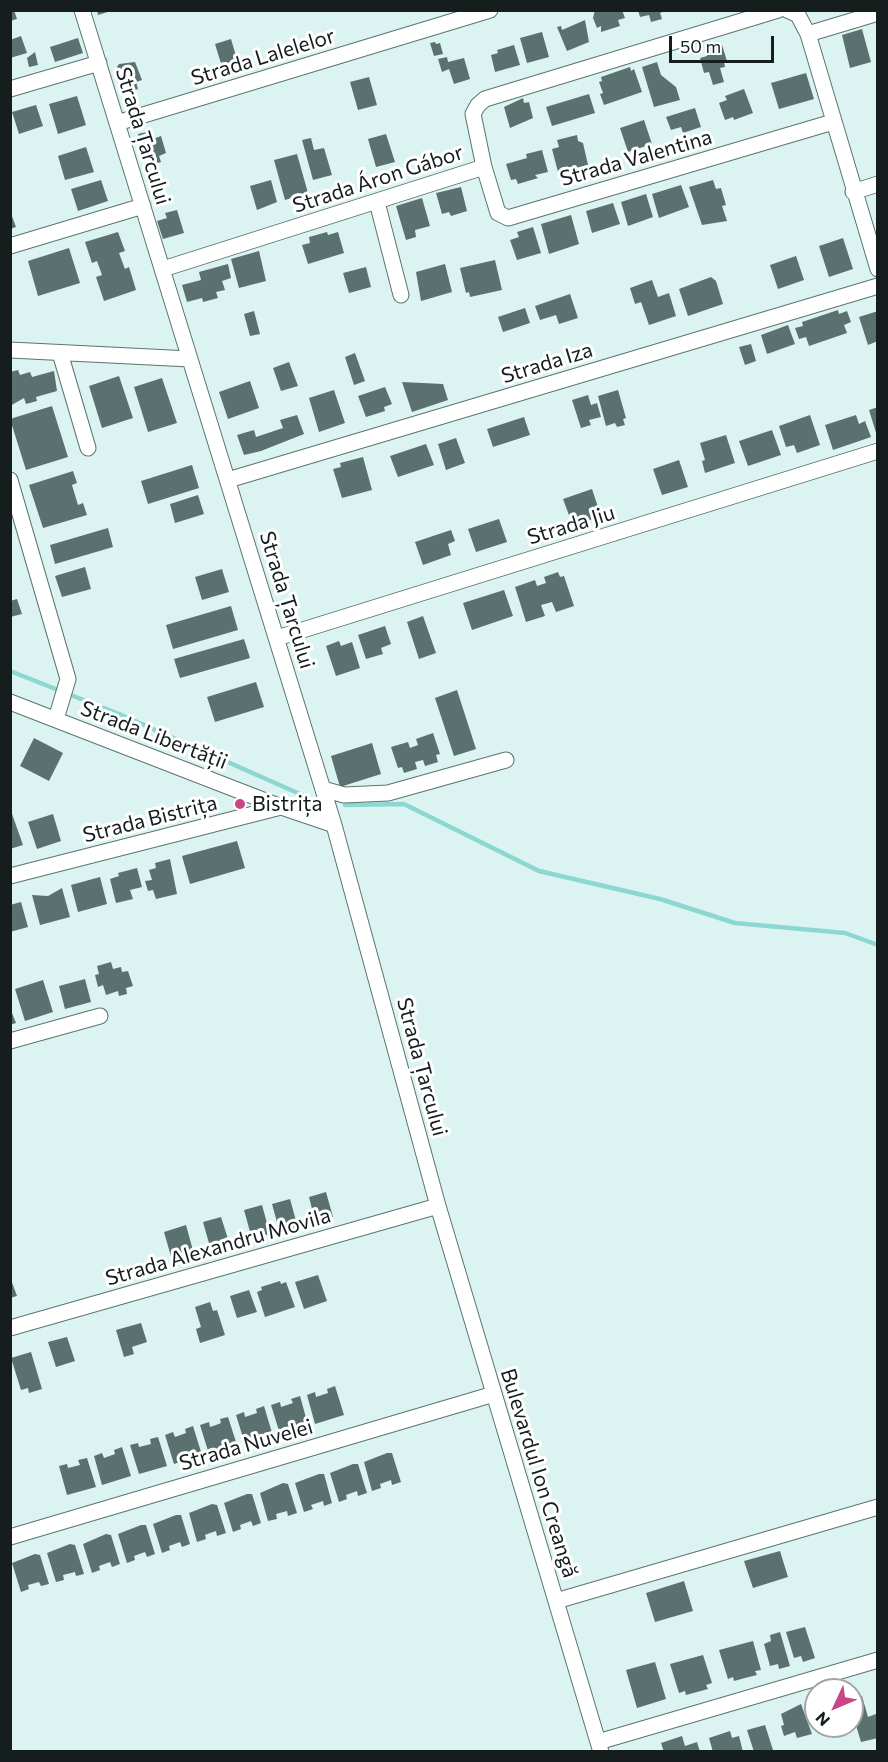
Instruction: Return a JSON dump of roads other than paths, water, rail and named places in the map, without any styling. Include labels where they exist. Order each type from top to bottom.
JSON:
[{"type":"street","name":"Strada Țarcului","points":[[82,10],[334,825],[438,1206]]},
{"type":"street","name":"Strada Lalelelor","points":[[117,123],[490,10]]},
{"type":"street","name":"Strada Áron Gábor","points":[[163,269],[484,167],[473,114],[485,99],[778,10]]},
{"type":"street","points":[[787,10],[798,15],[808,34],[853,192],[878,269]]},
{"type":"street","points":[[829,10],[834,26]]},
{"type":"street","points":[[808,34],[878,13]]},
{"type":"street","points":[[10,90],[99,63]]},
{"type":"street","name":"Strada Valentina","points":[[484,167],[498,213],[508,218],[833,122]]},
{"type":"street","points":[[853,192],[878,184]]},
{"type":"street","points":[[377,201],[401,295]]},
{"type":"street","points":[[10,246],[143,206]]},
{"type":"street","name":"Strada Iza","points":[[228,480],[878,286]]},
{"type":"street","points":[[10,350],[190,359]]},
{"type":"street","points":[[60,353],[88,448]]},
{"type":"street","name":"Strada Jiu","points":[[277,638],[878,451]]},
{"type":"street","points":[[10,480],[68,679],[56,719]]},
{"type":"street","name":"Strada Libertății","points":[[10,702],[281,807]]},
{"type":"street","points":[[323,789],[344,795],[388,793],[506,760]]},
{"type":"street","points":[[281,807],[334,825]]},
{"type":"street","name":"Strada Bistrița","points":[[10,876],[281,807]]},
{"type":"street","points":[[10,1041],[100,1016]]},
{"type":"street","name":"Strada Alexandru Movila","points":[[10,1328],[438,1206]]},
{"type":"street","name":"Bulevardul Ion Creangă","points":[[438,1206],[599,1747]]},
{"type":"street","name":"Strada Nuvelei","points":[[10,1537],[494,1394]]},
{"type":"street","points":[[556,1601],[878,1507]]},
{"type":"street","points":[[599,1747],[878,1660]]},
{"type":"waterway","points":[[10,671],[119,714],[309,798]]},
{"type":"waterway","points":[[345,805],[404,804],[539,871],[660,899],[735,923],[845,933],[878,945]]},
{"type":"place","name":"Bistrița","points":[[240,804]]}]
